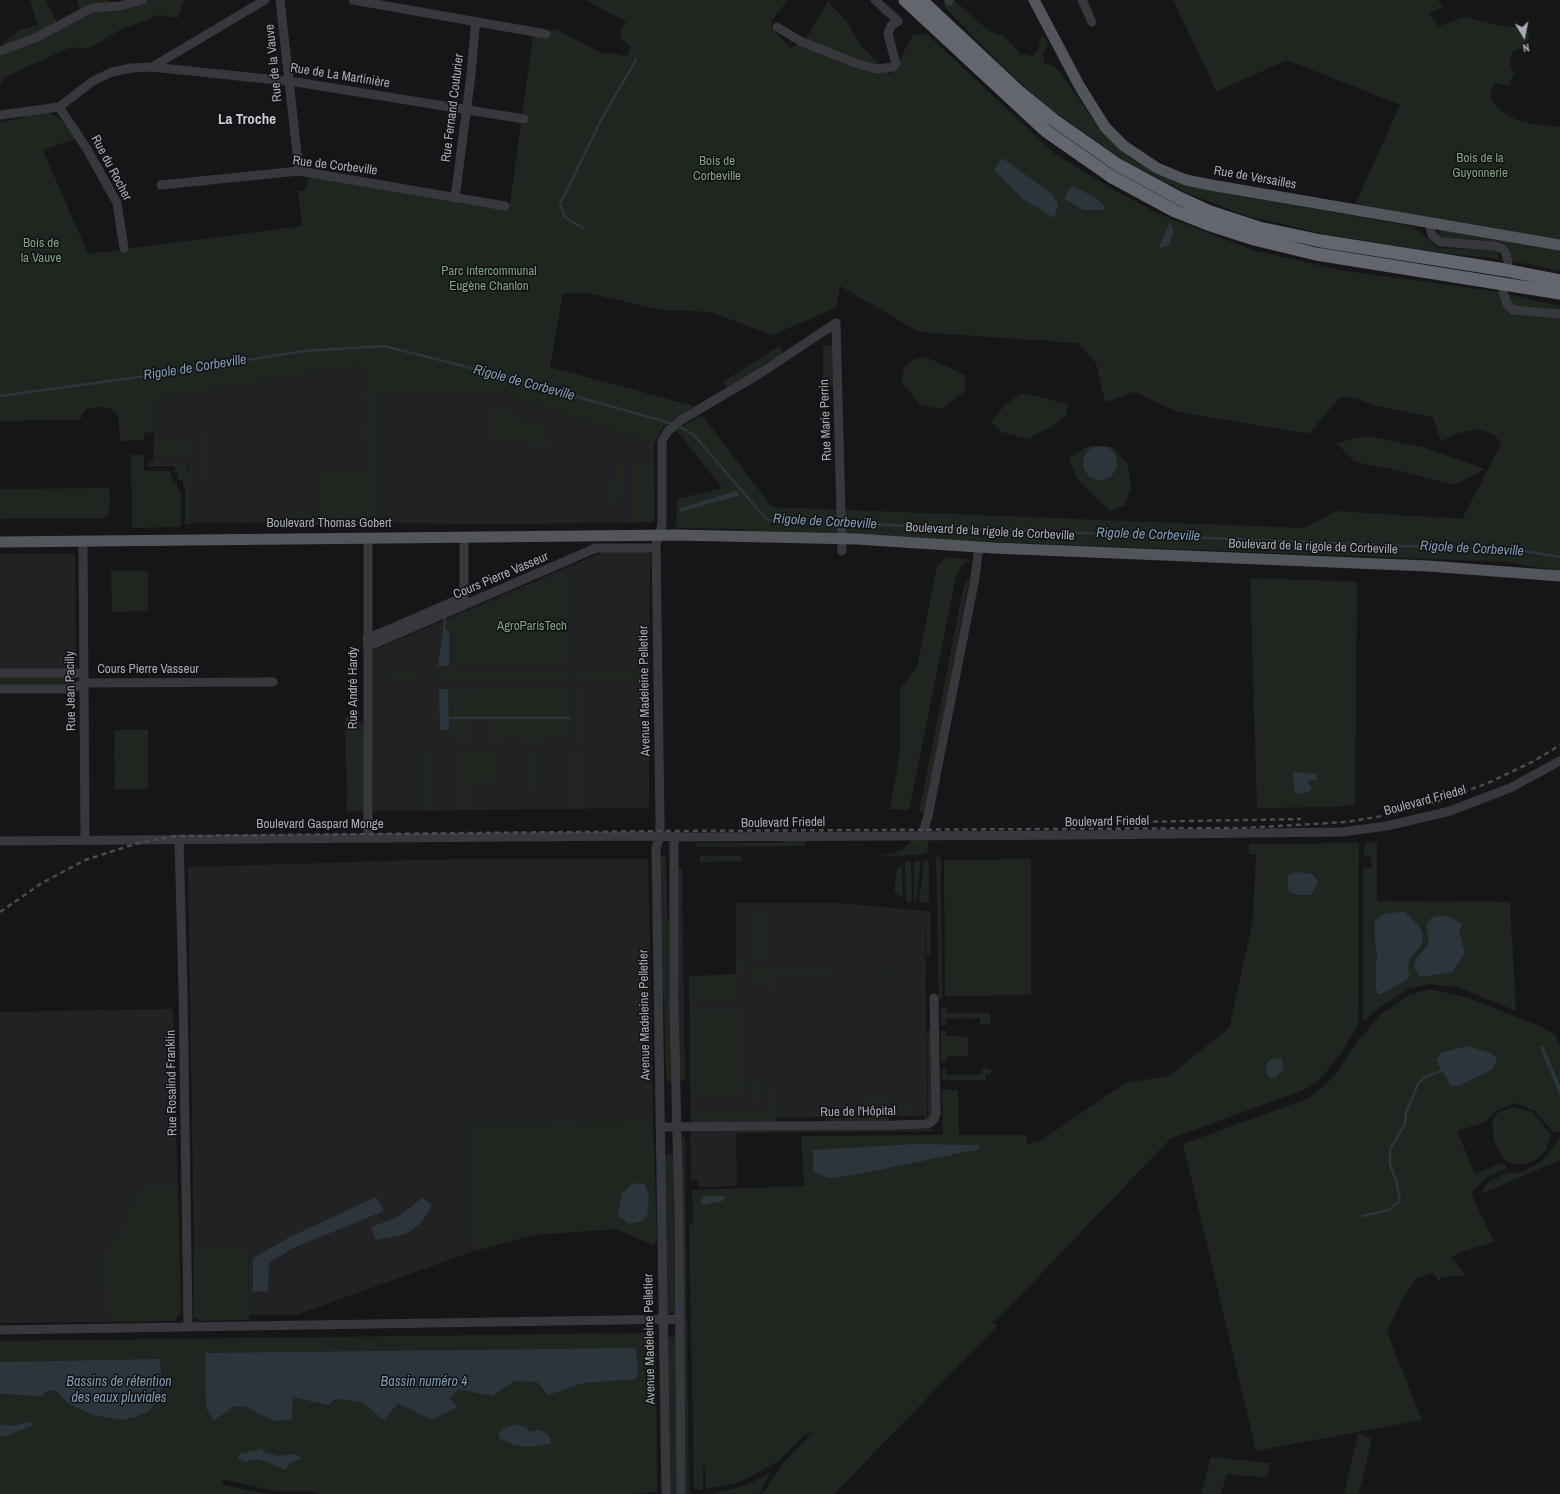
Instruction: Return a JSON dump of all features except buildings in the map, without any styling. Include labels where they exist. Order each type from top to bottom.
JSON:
[{"type":"highway","points":[[905,0],[1046,132],[1112,177],[1175,211],[1208,224],[1294,249],[1560,293]]},
{"type":"highway","points":[[921,0],[1018,90],[1054,121],[1118,166],[1179,198],[1259,228],[1321,241],[1505,270],[1560,281]]},
{"type":"main road","name":"Rue de Versailles","points":[[1034,0],[1096,114],[1114,137],[1146,162],[1173,175],[1199,182],[1560,245]]},
{"type":"main road","name":"Boulevard de la rigole de Corbeville","points":[[657,535],[842,534],[979,546],[1428,566],[1560,576]]},
{"type":"main road","name":"Boulevard Thomas Gobert","points":[[0,542],[657,535]]},
{"type":"street","points":[[0,51],[37,37],[92,8],[120,6],[142,0]]},
{"type":"street","points":[[152,68],[265,0]]},
{"type":"street","name":"Rue de la Vauve","points":[[280,0],[299,172]]},
{"type":"street","points":[[353,0],[546,34]]},
{"type":"street","points":[[777,27],[802,42],[858,64],[877,69],[893,67],[896,64],[888,34],[891,26],[898,21],[875,0]]},
{"type":"street","points":[[1082,0],[1092,22]]},
{"type":"street","name":"Rue Fernand Couturier","points":[[455,198],[475,28],[477,22]]},
{"type":"street","name":"Rue de La Martinière","points":[[59,107],[93,81],[112,72],[131,68],[152,68],[288,81],[524,119]]},
{"type":"street","points":[[0,114],[59,107]]},
{"type":"street","name":"Rue du Rocher","points":[[59,107],[87,149],[117,203],[124,248]]},
{"type":"street","name":"Rue de Corbeville","points":[[161,185],[299,172],[505,206]]},
{"type":"street","points":[[1429,222],[1432,235],[1440,242],[1494,246],[1503,249],[1508,262]]},
{"type":"street","points":[[1503,292],[1507,304],[1513,310],[1560,314]]},
{"type":"street","name":"Rue Marie Perrin","points":[[668,432],[681,420],[764,371],[836,324],[842,551]]},
{"type":"street","name":"Avenue Madeleine Pelletier","points":[[666,1494],[656,848],[660,836],[657,535],[662,525],[662,441],[668,432]]},
{"type":"street","points":[[367,643],[464,597],[464,538]]},
{"type":"street","name":"Rue André Hardy","points":[[368,539],[368,838]]},
{"type":"street","name":"Rue Jean Pacilly","points":[[83,540],[85,840]]},
{"type":"street","points":[[922,836],[928,816],[972,594],[979,546]]},
{"type":"street","name":"Cours Pierre Vasseur","points":[[367,643],[596,548],[649,548]]},
{"type":"street","points":[[0,673],[84,672]]},
{"type":"street","name":"Cours Pierre Vasseur","points":[[0,689],[72,689],[84,683],[273,682]]},
{"type":"street","name":"Boulevard Friedel","points":[[641,836],[922,836],[1341,832],[1370,829],[1450,811],[1510,788],[1560,761]]},
{"type":"street","name":"Boulevard Gaspard Monge","points":[[0,841],[641,836]]},
{"type":"street","points":[[674,837],[674,1004],[678,1127],[680,1319],[680,1494]]},
{"type":"street","name":"Rue Rosalind Franklin","points":[[179,839],[183,984],[188,1327]]},
{"type":"street","name":"Rue de l'Hôpital","points":[[660,1127],[926,1124],[934,1119],[936,1114],[934,998]]},
{"type":"street","points":[[0,1330],[680,1319]]},
{"type":"shaded area","points":[[361,366],[366,521],[189,523],[189,465],[153,463],[155,400]]},
{"type":"shaded area","points":[[376,375],[437,375],[654,444],[655,520],[652,522],[509,524],[379,523]]},
{"type":"shaded area","points":[[650,551],[649,808],[373,811],[372,651],[603,552]]},
{"type":"shaded area","points":[[0,554],[75,554],[76,670],[0,670]]},
{"type":"shaded area","points":[[458,859],[648,859],[653,1120],[466,1122],[471,1252],[296,1315],[249,1315],[248,1245],[194,1246],[188,867]]},
{"type":"shaded area","points":[[736,903],[838,903],[925,911],[927,1116],[736,1118],[737,1186],[698,1187],[698,1180],[691,1180],[689,976],[736,974]]},
{"type":"shaded area","points":[[173,1009],[181,1313],[174,1321],[0,1323],[0,1012]]},
{"type":"green space","points":[[30,0],[46,0],[57,23],[80,10],[77,0],[109,0],[110,7],[142,0],[188,0],[183,2],[178,18],[159,15],[118,31],[88,49],[71,47],[3,78],[0,87],[0,55],[4,41],[20,30],[38,25]]},
{"type":"green space","points":[[586,0],[788,0],[772,20],[771,27],[790,48],[805,41],[828,1],[847,22],[862,47],[891,75],[913,35],[927,34],[1055,154],[1114,190],[1159,214],[1253,250],[1340,270],[1493,291],[1560,306],[1560,571],[1506,562],[762,533],[736,529],[679,528],[676,526],[677,499],[722,488],[676,430],[702,415],[772,507],[1305,528],[1335,511],[1462,519],[1501,444],[1494,434],[1477,429],[1455,434],[1441,442],[1433,417],[1372,405],[1356,398],[1340,397],[1309,434],[1178,412],[1134,392],[1105,402],[1096,363],[1078,343],[919,332],[840,286],[836,308],[772,335],[711,312],[662,310],[587,293],[563,293],[550,367],[694,406],[663,427],[654,444],[501,395],[377,395],[380,525],[270,525],[270,518],[284,518],[284,514],[316,514],[316,472],[364,472],[361,366],[155,400],[154,432],[144,433],[144,440],[120,441],[118,415],[110,408],[96,407],[85,410],[80,420],[0,421],[0,123],[24,117],[25,114],[47,111],[61,120],[75,139],[43,150],[88,254],[302,226],[298,191],[303,191],[307,186],[308,177],[506,209],[510,203],[533,36],[556,29],[601,53],[617,54],[627,57],[631,47],[622,40],[620,31],[626,22]]},
{"type":"green space","points":[[954,0],[989,31],[1004,36],[1021,55],[1028,54],[1032,57],[1040,46],[1038,39],[1044,36],[1048,45],[1043,55],[1045,64],[1054,66],[1062,75],[1100,130],[1132,159],[1187,186],[1410,226],[1416,229],[1438,248],[1496,250],[1499,259],[1436,252],[1324,234],[1247,216],[1189,194],[1126,162],[1045,105],[1002,66],[943,5]]},
{"type":"green space","name":"Bois de la Guyonnerie","points":[[1173,0],[1437,0],[1444,6],[1429,14],[1436,21],[1437,27],[1464,17],[1498,25],[1521,28],[1531,34],[1523,48],[1514,50],[1509,62],[1514,73],[1509,86],[1494,83],[1490,98],[1499,110],[1517,120],[1533,124],[1560,127],[1560,240],[1388,212],[1355,205],[1400,105],[1287,60],[1216,92]]},
{"type":"green space","points":[[1441,230],[1537,245],[1560,251],[1560,271],[1512,261],[1509,250],[1445,240],[1440,237],[1439,232]]},
{"type":"green space","points":[[779,346],[785,356],[730,391],[723,382]]},
{"type":"green space","points":[[823,346],[836,346],[836,386],[823,387]]},
{"type":"green space","points":[[926,357],[965,375],[965,391],[941,409],[920,405],[901,381],[905,366],[916,359]]},
{"type":"green space","points":[[1022,393],[1068,404],[1066,416],[1052,427],[1027,439],[1002,432],[991,422],[1005,405]]},
{"type":"green space","points":[[488,405],[519,414],[518,418],[540,426],[542,422],[546,423],[545,439],[554,439],[555,444],[545,444],[545,446],[535,444],[535,450],[529,451],[524,443],[488,443]]},
{"type":"green space","points":[[199,430],[205,430],[206,477],[203,477],[203,480],[199,480]]},
{"type":"green space","points":[[1366,436],[1423,447],[1485,469],[1454,485],[1405,472],[1355,462],[1336,443]]},
{"type":"green space","points":[[163,438],[181,438],[182,440],[189,440],[189,456],[161,457],[156,450],[156,441],[163,440]]},
{"type":"green space","points":[[1088,446],[1112,447],[1128,464],[1131,488],[1124,506],[1110,511],[1078,480],[1069,458]]},
{"type":"green space","points":[[131,455],[144,455],[144,471],[170,471],[173,483],[177,483],[177,489],[181,492],[181,527],[132,528]]},
{"type":"green space","points":[[621,460],[622,497],[618,505],[609,505],[609,484],[614,484],[614,461]]},
{"type":"green space","points":[[631,460],[637,460],[638,522],[630,522],[629,464]]},
{"type":"green space","points":[[640,460],[653,461],[654,520],[652,522],[641,522]]},
{"type":"green space","points":[[149,461],[177,461],[178,464],[185,464],[185,466],[187,466],[187,471],[189,471],[190,524],[185,524],[185,488],[183,487],[183,480],[178,480],[178,473],[175,473],[175,466],[149,466]]},
{"type":"green space","points":[[110,488],[109,513],[104,518],[0,519],[0,489]]},
{"type":"green space","points":[[945,557],[972,560],[963,564],[956,576],[909,810],[890,809],[900,752],[900,689],[917,668],[937,566]]},
{"type":"green space","points":[[580,564],[580,645],[575,644],[574,566]]},
{"type":"green space","name":"AgroParisTech","points":[[570,570],[570,661],[561,665],[449,666],[448,620]]},
{"type":"green space","points":[[111,571],[148,571],[148,611],[112,612]]},
{"type":"green space","points":[[970,575],[925,813],[919,812],[964,585]]},
{"type":"green space","points":[[1250,578],[1357,582],[1355,804],[1338,807],[1257,808]]},
{"type":"green space","points":[[570,671],[570,681],[438,682],[438,672]]},
{"type":"green space","points":[[578,671],[647,671],[647,680],[578,681]]},
{"type":"green space","points":[[419,672],[419,682],[390,683],[390,673]]},
{"type":"green space","points":[[0,676],[75,676],[75,685],[0,685]]},
{"type":"green space","points":[[581,687],[581,744],[576,744],[576,688]]},
{"type":"green space","points":[[569,688],[570,744],[566,745],[565,737],[542,737],[542,744],[524,744],[524,737],[502,737],[500,745],[489,744],[488,719],[470,720],[470,745],[458,745],[457,735],[449,731],[448,689]]},
{"type":"green space","points":[[345,716],[363,723],[368,810],[347,812]]},
{"type":"green space","points":[[114,730],[148,730],[148,789],[115,789]]},
{"type":"green space","points":[[420,750],[434,750],[434,808],[421,808]]},
{"type":"green space","points":[[499,750],[499,783],[472,783],[472,809],[458,809],[458,751]]},
{"type":"green space","points":[[540,751],[541,786],[533,787],[534,796],[526,796],[525,752]]},
{"type":"green space","points":[[568,751],[581,751],[581,809],[568,809]]},
{"type":"green space","points":[[913,839],[928,839],[929,852],[920,855],[882,856],[904,849]]},
{"type":"green space","points":[[805,840],[806,846],[696,847],[696,843],[777,843],[784,841]]},
{"type":"green space","points":[[1377,842],[1377,901],[1510,902],[1516,1011],[1457,987],[1429,984],[1410,988],[1377,1009],[1363,1021],[1363,868],[1372,868],[1371,857],[1363,856],[1365,843]],"holes":[[[1375,920],[1422,944],[1410,959],[1408,968],[1410,976],[1407,980],[1381,994],[1376,962]],[[1427,929],[1461,929],[1459,932],[1465,953],[1453,972],[1425,975],[1422,950],[1429,943]]]},
{"type":"green space","points":[[1359,843],[1358,1025],[1342,1052],[1322,1077],[1306,1089],[1170,1139],[996,1321],[991,1321],[997,1326],[834,1494],[762,1494],[784,1462],[813,1432],[803,1436],[780,1460],[754,1475],[734,1484],[706,1489],[705,1466],[703,1466],[703,1490],[694,1489],[689,1225],[693,1225],[692,1190],[804,1186],[801,1136],[943,1135],[942,1090],[958,1090],[959,1135],[1027,1135],[1027,1144],[1040,1141],[1125,1083],[1169,1076],[1229,1028],[1253,920],[1256,855],[1249,854],[1249,844]]},
{"type":"green space","points":[[663,855],[666,857],[667,913],[671,931],[672,1081],[667,1081],[666,1073],[662,975],[660,859]]},
{"type":"green space","points":[[700,856],[741,856],[741,861],[700,862]]},
{"type":"green space","points":[[936,857],[941,857],[942,998],[939,999]]},
{"type":"green space","points":[[1031,859],[1031,995],[945,996],[944,860]]},
{"type":"green space","points":[[905,861],[911,861],[912,902],[906,902]]},
{"type":"green space","points":[[914,861],[921,861],[916,902],[914,902]]},
{"type":"green space","points":[[924,861],[929,861],[929,902],[919,902]]},
{"type":"green space","points":[[902,865],[903,897],[894,893],[897,868]]},
{"type":"green space","points":[[678,868],[682,868],[685,1081],[679,1080]]},
{"type":"green space","points":[[925,911],[930,911],[930,957],[927,957]]},
{"type":"green space","points":[[754,912],[766,912],[766,962],[745,962],[745,975],[737,974],[738,957],[755,957]]},
{"type":"green space","points":[[772,951],[774,951],[775,958],[834,958],[834,961],[773,962]]},
{"type":"green space","points":[[924,957],[924,960],[865,961],[866,958]]},
{"type":"green space","points":[[925,964],[925,972],[865,973],[865,966]]},
{"type":"green space","points":[[776,966],[834,966],[834,974],[776,975]]},
{"type":"green space","points":[[752,967],[773,967],[774,999],[766,1000],[766,983],[752,983]]},
{"type":"green space","points":[[735,975],[737,999],[735,999],[735,1002],[689,1001],[689,977]]},
{"type":"green space","points":[[1430,989],[1468,998],[1537,1025],[1554,1034],[1560,1044],[1560,1131],[1554,1133],[1535,1111],[1515,1103],[1496,1111],[1485,1122],[1457,1131],[1475,1174],[1500,1164],[1506,1165],[1506,1169],[1486,1178],[1471,1193],[1494,1242],[1464,1251],[1451,1257],[1465,1275],[1441,1277],[1439,1282],[1433,1273],[1417,1278],[1402,1300],[1387,1332],[1422,1420],[1256,1451],[1183,1144],[1309,1098],[1334,1077],[1357,1042],[1381,1014],[1409,995]]},
{"type":"green space","points":[[690,1006],[711,1006],[712,1010],[735,1009],[736,1007],[743,1013],[744,1088],[740,1096],[735,1098],[691,1098]]},
{"type":"green space","points":[[941,1008],[947,1008],[947,1013],[990,1013],[991,1024],[980,1024],[980,1018],[946,1019],[946,1025],[941,1025]]},
{"type":"green space","points":[[927,1030],[931,1030],[932,1113],[930,1118],[925,1120],[924,1116],[928,1116]]},
{"type":"green space","points":[[941,1031],[946,1031],[946,1036],[968,1037],[968,1056],[947,1056],[947,1062],[941,1062]]},
{"type":"green space","points":[[981,1068],[991,1069],[991,1074],[986,1074],[986,1080],[942,1080],[942,1069],[946,1069],[946,1075],[981,1075]]},
{"type":"green space","points":[[762,1071],[762,1101],[744,1103],[751,1097],[750,1082]]},
{"type":"green space","points":[[912,1083],[915,1083],[914,1115],[901,1115],[901,1104],[912,1104]]},
{"type":"green space","points":[[770,1090],[776,1090],[777,1119],[774,1122],[691,1124],[690,1111],[761,1110],[769,1105]]},
{"type":"green space","points":[[891,1098],[891,1115],[863,1117],[863,1099]]},
{"type":"green space","points":[[1512,1107],[1533,1112],[1551,1135],[1546,1150],[1538,1158],[1528,1163],[1510,1163],[1502,1157],[1494,1140],[1492,1122],[1497,1113]]},
{"type":"green space","points":[[891,1117],[887,1121],[828,1122],[825,1118]]},
{"type":"green space","points":[[653,1120],[657,1239],[653,1245],[615,1229],[534,1235],[471,1252],[466,1122]]},
{"type":"green space","points":[[932,1129],[933,1131],[737,1133],[737,1131]]},
{"type":"green space","points":[[685,1135],[689,1494],[685,1494],[680,1142]]},
{"type":"green space","points":[[1560,1137],[1560,1160],[1483,1193],[1482,1190],[1489,1182],[1506,1173],[1519,1173],[1536,1165],[1547,1156]]},
{"type":"green space","points":[[673,1154],[675,1313],[666,1313],[664,1155]]},
{"type":"green space","points":[[178,1184],[181,1313],[174,1321],[117,1322],[105,1306],[101,1282],[102,1260],[124,1225],[137,1188]]},
{"type":"green space","points":[[248,1245],[249,1320],[202,1321],[193,1317],[194,1246]]},
{"type":"green space","points":[[651,1333],[651,1352],[656,1352],[657,1492],[632,1494],[319,1494],[312,1491],[274,1491],[223,1479],[222,1485],[267,1494],[0,1494],[0,1341]]},
{"type":"green space","points":[[667,1337],[676,1337],[678,1494],[668,1494]]},
{"type":"green space","points":[[1358,1433],[1372,1438],[1359,1494],[1344,1494]]},
{"type":"green space","points":[[1211,1457],[1270,1463],[1267,1478],[1227,1474],[1221,1494],[1201,1494]]},
{"type":"green space","points":[[770,1473],[759,1494],[714,1494],[749,1484]]},
{"type":"water","points":[[1002,158],[1051,193],[1058,204],[1055,218],[1024,200],[994,170]]},
{"type":"water","points":[[1072,185],[1097,199],[1104,206],[1104,210],[1083,210],[1064,198]]},
{"type":"water","points":[[1170,222],[1174,232],[1169,245],[1158,249]]},
{"type":"water","points":[[1100,446],[1112,451],[1117,463],[1112,475],[1100,480],[1088,475],[1083,463],[1088,451]]},
{"type":"water","points":[[737,491],[740,495],[680,512],[679,508]]},
{"type":"water","points":[[449,630],[449,666],[438,666],[443,631]]},
{"type":"water","points":[[439,689],[448,689],[449,730],[440,730]]},
{"type":"water","points":[[1295,772],[1316,774],[1318,780],[1309,780],[1308,783],[1312,787],[1309,792],[1295,793],[1293,774]]},
{"type":"water","points":[[1296,872],[1312,874],[1318,881],[1311,895],[1297,895],[1288,891],[1288,876]]},
{"type":"water","points":[[1405,912],[1418,925],[1423,934],[1422,944],[1410,959],[1408,968],[1410,976],[1407,980],[1379,994],[1376,989],[1377,955],[1375,942],[1375,920],[1386,913]]},
{"type":"water","points":[[1447,916],[1462,924],[1459,932],[1465,953],[1453,972],[1419,977],[1414,965],[1415,960],[1429,943],[1426,925],[1431,918]]},
{"type":"water","points":[[1467,1046],[1491,1053],[1496,1057],[1496,1063],[1493,1069],[1458,1086],[1451,1086],[1436,1060],[1441,1053]]},
{"type":"water","points":[[1543,1046],[1560,1085],[1560,1096],[1540,1047]]},
{"type":"water","points":[[1281,1058],[1284,1069],[1275,1078],[1271,1078],[1267,1075],[1266,1063],[1272,1059]]},
{"type":"water","points":[[914,1144],[979,1145],[980,1149],[854,1175],[829,1178],[813,1172],[813,1150]]},
{"type":"water","points":[[640,1183],[646,1186],[649,1200],[647,1216],[642,1221],[629,1224],[618,1215],[622,1193],[632,1184]]},
{"type":"water","points":[[704,1196],[726,1196],[723,1201],[703,1205],[700,1203]]},
{"type":"water","points":[[376,1197],[384,1211],[293,1248],[269,1263],[268,1291],[253,1292],[253,1258],[292,1236]]},
{"type":"water","points":[[422,1198],[432,1205],[421,1223],[406,1234],[376,1240],[371,1227],[396,1218]]},
{"type":"water","name":"Bassin numéro 4","points":[[636,1348],[638,1372],[636,1379],[583,1383],[548,1395],[537,1382],[514,1381],[492,1396],[458,1389],[450,1399],[457,1407],[432,1420],[398,1403],[384,1420],[361,1402],[336,1399],[328,1405],[293,1397],[292,1419],[274,1421],[246,1407],[235,1406],[214,1420],[206,1408],[205,1353]]},
{"type":"water","name":"Bassins de rétention des eaux pluviales","points":[[160,1359],[162,1386],[157,1400],[149,1411],[136,1417],[122,1420],[93,1415],[69,1404],[55,1390],[46,1391],[42,1396],[0,1394],[0,1362]]},
{"type":"water","points":[[32,1422],[34,1424],[31,1426],[0,1437],[0,1424],[11,1426]]},
{"type":"water","points":[[516,1424],[525,1427],[530,1432],[539,1430],[548,1435],[551,1440],[550,1444],[528,1447],[515,1445],[500,1439],[498,1434],[503,1429]]},
{"type":"water","points":[[260,1449],[266,1453],[279,1456],[295,1454],[302,1458],[291,1463],[285,1470],[259,1459],[245,1462],[238,1458],[239,1454]]},
{"type":"waterway","points":[[569,220],[565,217],[560,204],[601,120],[636,60]]},
{"type":"waterway","points":[[571,221],[583,228]]},
{"type":"waterway","name":"Rigole de Corbeville","points":[[0,396],[146,376],[304,351],[384,346],[499,375],[674,424]]},
{"type":"waterway","name":"Rigole de Corbeville","points":[[678,426],[694,435],[767,520],[1402,546],[1512,549],[1560,557]]},
{"type":"waterway","points":[[444,633],[445,616]]},
{"type":"waterway","points":[[446,718],[570,718]]},
{"type":"waterway","points":[[1362,1216],[1389,1210],[1400,1201],[1397,1184],[1390,1164],[1390,1149],[1405,1125],[1406,1113],[1418,1084],[1425,1077],[1444,1070]]},
{"type":"railway","points":[[0,912],[42,883],[85,860],[138,843],[175,836],[672,831],[1243,828],[1346,822],[1382,816],[1436,802],[1488,783],[1534,761],[1560,745]]},
{"type":"railway","points":[[1081,823],[1301,819]]},
{"type":"district","name":"La Troche","points":[[247,120]]},
{"type":"park label","name":"Bois de Corbeville","points":[[717,170]]},
{"type":"park label","name":"Bois de la Vauve","points":[[41,252]]},
{"type":"park label","name":"Parc intercommunal Eugène Chanlon","points":[[489,280]]}]
